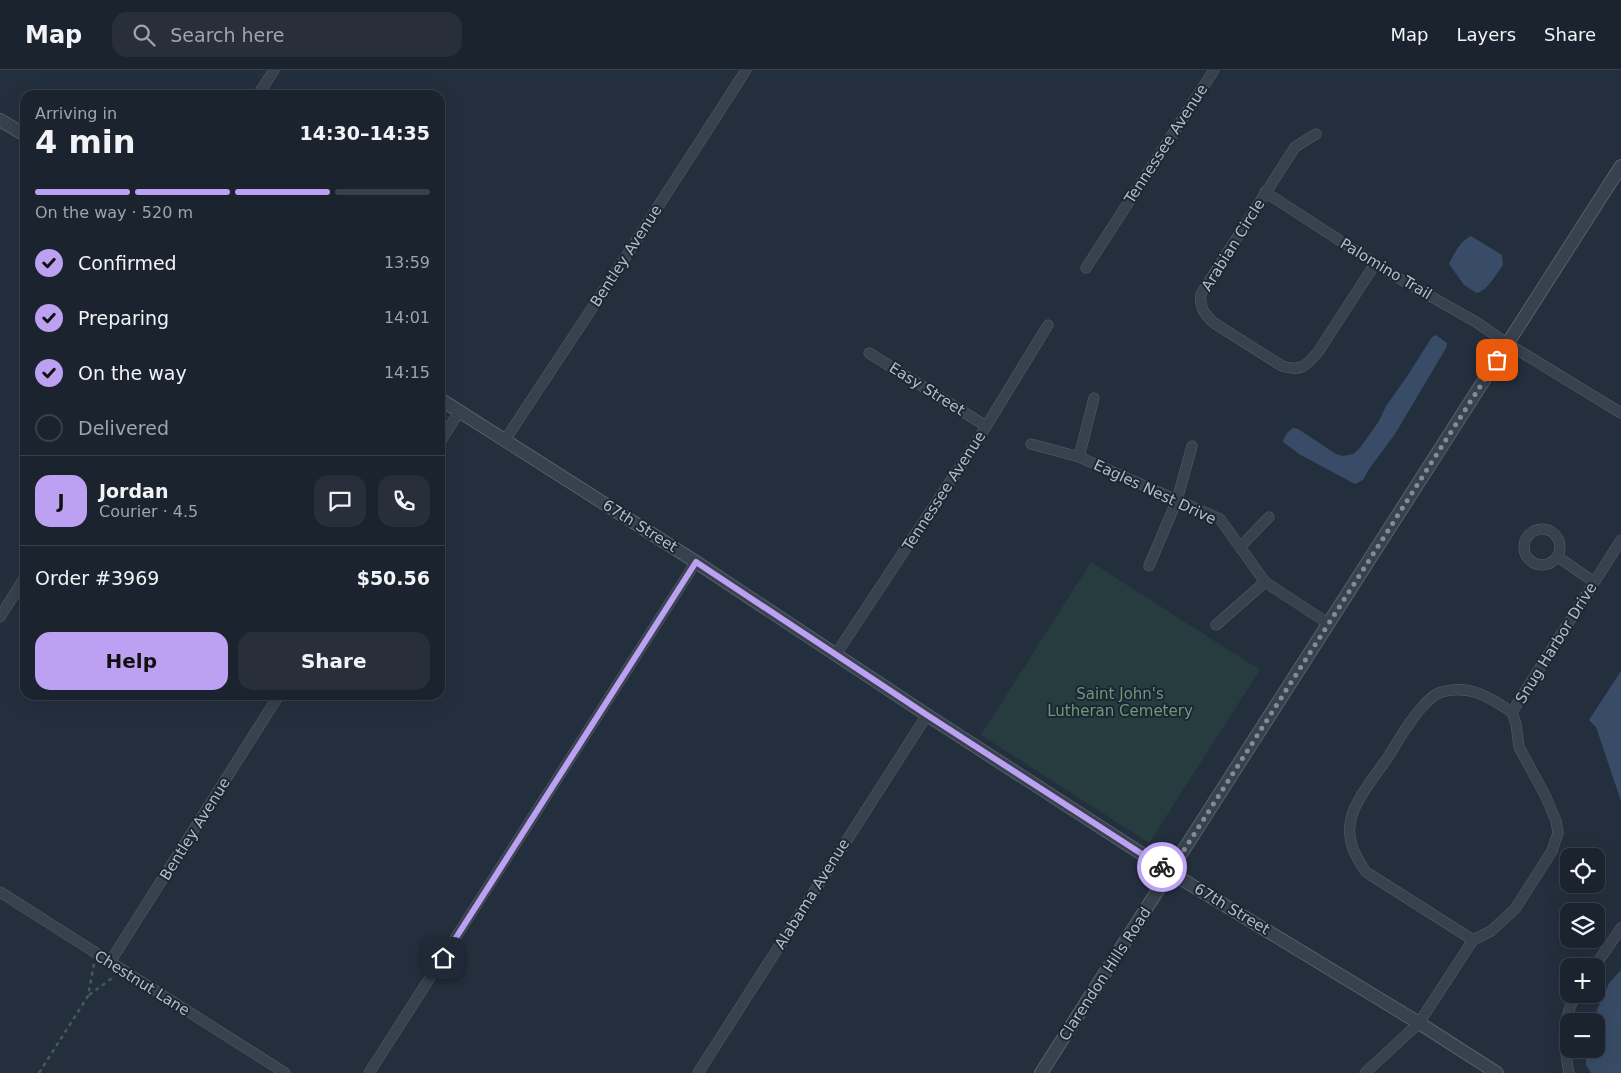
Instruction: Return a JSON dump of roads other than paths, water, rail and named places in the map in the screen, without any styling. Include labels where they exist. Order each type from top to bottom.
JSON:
[{"type":"street","points":[[261,90],[274,70]]},
{"type":"street","name":"Bentley Avenue","points":[[506,440],[746,70]]},
{"type":"street","name":"Tennessee Avenue","points":[[1086,268],[1214,70]]},
{"type":"street","points":[[0,120],[20,132]]},
{"type":"street","name":"Arabian Circle","points":[[1316,134],[1295,147],[1265,192],[1202,294],[1200,300],[1202,308],[1214,323],[1282,366],[1292,369],[1301,368],[1309,363],[1318,352],[1375,264]]},
{"type":"street","name":"Clarendon Hills Road","points":[[1041,1073],[1621,166]]},
{"type":"street","name":"Palomino Trail","points":[[1265,192],[1375,264],[1476,322],[1508,344]]},
{"type":"street","name":"Tennessee Avenue","points":[[836,654],[986,426],[1048,325]]},
{"type":"street","points":[[1508,344],[1621,414]]},
{"type":"street","name":"Easy Street","points":[[869,353],[986,426]]},
{"type":"street","points":[[1079,457],[1094,398]]},
{"type":"street","name":"67th Street","points":[[445,402],[696,562],[927,715],[1170,872],[1419,1023],[1497,1073]]},
{"type":"street","points":[[445,434],[459,412]]},
{"type":"street","name":"Eagles Nest Drive","points":[[1031,444],[1079,457],[1220,519],[1265,582],[1329,624]]},
{"type":"street","points":[[1149,566],[1176,500],[1192,446]]},
{"type":"street","points":[[1240,547],[1269,517]]},
{"type":"street","name":"Snug Harbor Drive","points":[[1365,1073],[1419,1023],[1473,940],[1492,931],[1516,909],[1552,851],[1558,833],[1556,821],[1546,797],[1520,747],[1512,712],[1621,540]]},
{"type":"street","points":[[1558,557],[1594,582]]},
{"type":"street","points":[[369,1073],[696,562]]},
{"type":"street","points":[[1216,625],[1265,582]]},
{"type":"street","points":[[0,617],[20,585]]},
{"type":"street","points":[[1473,940],[1366,872],[1354,856],[1350,837],[1351,819],[1358,802],[1423,704],[1440,693],[1462,689],[1485,695],[1512,712]]},
{"type":"street","name":"Bentley Avenue","points":[[110,962],[277,700]]},
{"type":"street","name":"Alabama Avenue","points":[[698,1073],[927,715]]},
{"type":"street","name":"Chestnut Lane","points":[[0,892],[285,1073]]},
{"type":"street","points":[[1601,958],[1621,928]]},
{"type":"street","points":[[1569,1073],[1565,1051],[1566,1027],[1568,1012],[1572,1003]]},
{"type":"water","points":[[1471,236],[1502,255],[1503,265],[1488,285],[1477,293],[1464,285],[1449,264],[1461,244]]},
{"type":"water","points":[[1436,335],[1447,343],[1446,348],[1395,434],[1363,480],[1355,484],[1299,454],[1283,442],[1286,434],[1293,428],[1298,429],[1336,454],[1343,456],[1353,454],[1360,448],[1379,421],[1386,406],[1432,337]]},
{"type":"water","points":[[1621,671],[1621,801],[1596,727],[1589,720]]},
{"type":"water","points":[[1621,970],[1621,1073],[1591,1073],[1586,1065],[1586,1058],[1605,1058],[1605,1013],[1596,1013],[1600,1003],[1605,1003],[1605,992],[1609,983]]},
{"type":"park label","name":"Saint John's Lutheran Cemetery","points":[[1120,702]]}]
